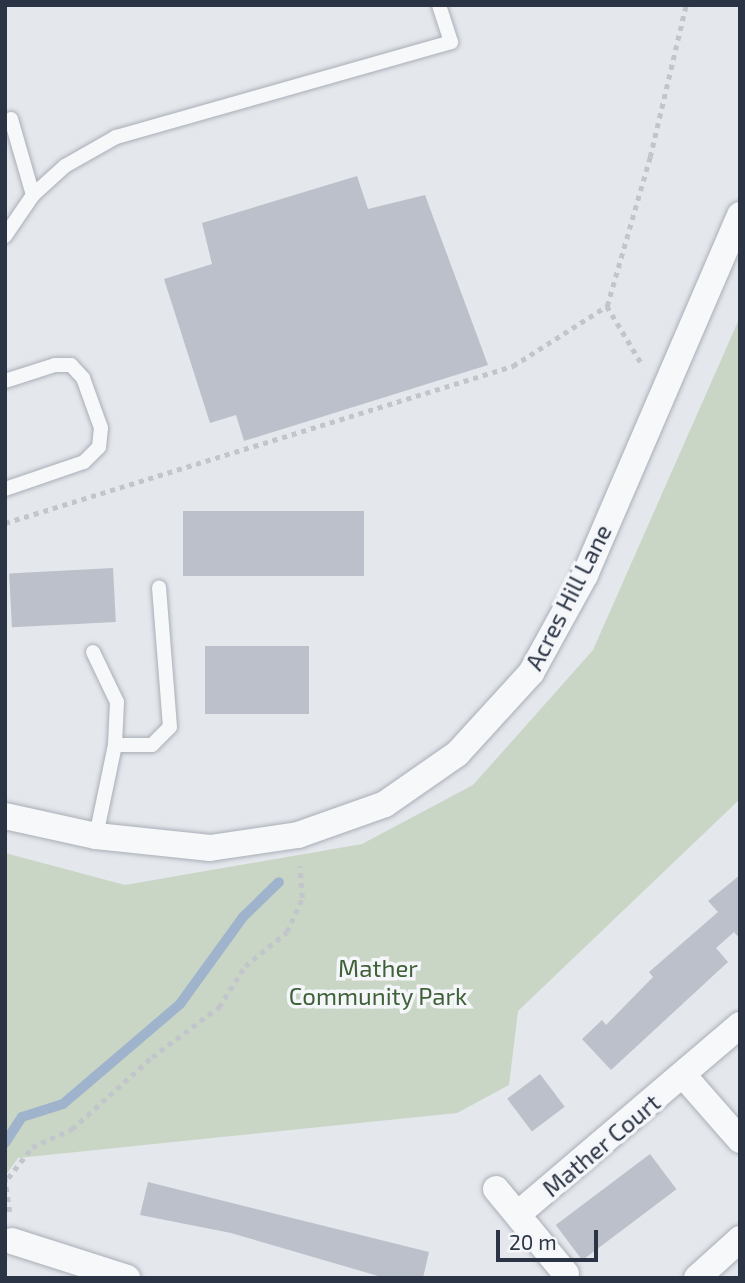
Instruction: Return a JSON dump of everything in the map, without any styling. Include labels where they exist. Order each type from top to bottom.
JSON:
[{"type":"street","name":"Acres Hill Lane","points":[[5,816],[96,836],[210,849],[298,835],[385,804],[457,754],[531,673],[585,575],[740,215]]},
{"type":"street","name":"Mather Court","points":[[518,1214],[684,1076],[740,1025]]},
{"type":"street","name":"Mather Court","points":[[684,1076],[740,1140]]},
{"type":"street","name":"Mather Court","points":[[496,1189],[566,1274]]},
{"type":"street","points":[[697,1278],[740,1240]]},
{"type":"street","points":[[9,1241],[127,1278]]},
{"type":"lane","points":[[5,236],[33,195],[65,166],[116,137],[451,42],[439,5]]},
{"type":"lane","points":[[11,119],[33,195]]},
{"type":"lane","points":[[5,382],[55,365],[71,365],[83,378],[101,428],[99,447],[84,462],[5,489]]},
{"type":"lane","points":[[115,745],[152,745],[170,727],[159,587]]},
{"type":"lane","points":[[93,652],[117,702],[115,745],[96,836]]},
{"type":"path","points":[[5,523],[513,366],[607,306],[650,157],[686,5]]},
{"type":"path","points":[[607,306],[661,397]]},
{"type":"path","points":[[8,1178],[32,1147],[72,1129],[152,1056],[219,1007],[245,965],[287,932],[302,898],[298,835]]},
{"type":"green space","name":"Mather Community Park","points":[[740,317],[740,799],[518,1011],[509,1085],[457,1113],[18,1158],[5,1176],[5,853],[125,885],[362,844],[473,785],[593,650]]},
{"type":"building","points":[[357,176],[368,209],[425,195],[488,365],[244,441],[236,415],[210,423],[164,279],[212,264],[202,223]]},
{"type":"building","points":[[183,511],[364,511],[364,576],[183,576]]},
{"type":"building","points":[[113,568],[116,622],[12,627],[9,573]]},
{"type":"building","points":[[205,646],[309,646],[309,714],[205,714]]},
{"type":"building","points":[[740,875],[740,939],[734,932],[716,948],[728,962],[611,1070],[582,1039],[602,1020],[606,1025],[653,977],[649,972],[718,912],[708,901]]},
{"type":"building","points":[[540,1074],[565,1107],[532,1131],[507,1099]]},
{"type":"building","points":[[650,1154],[676,1189],[582,1260],[556,1225]]},
{"type":"building","points":[[148,1182],[429,1252],[423,1278],[385,1278],[231,1233],[140,1215]]},
{"type":"waterway","points":[[5,1143],[22,1117],[63,1104],[180,1004],[243,917],[279,882]]}]
